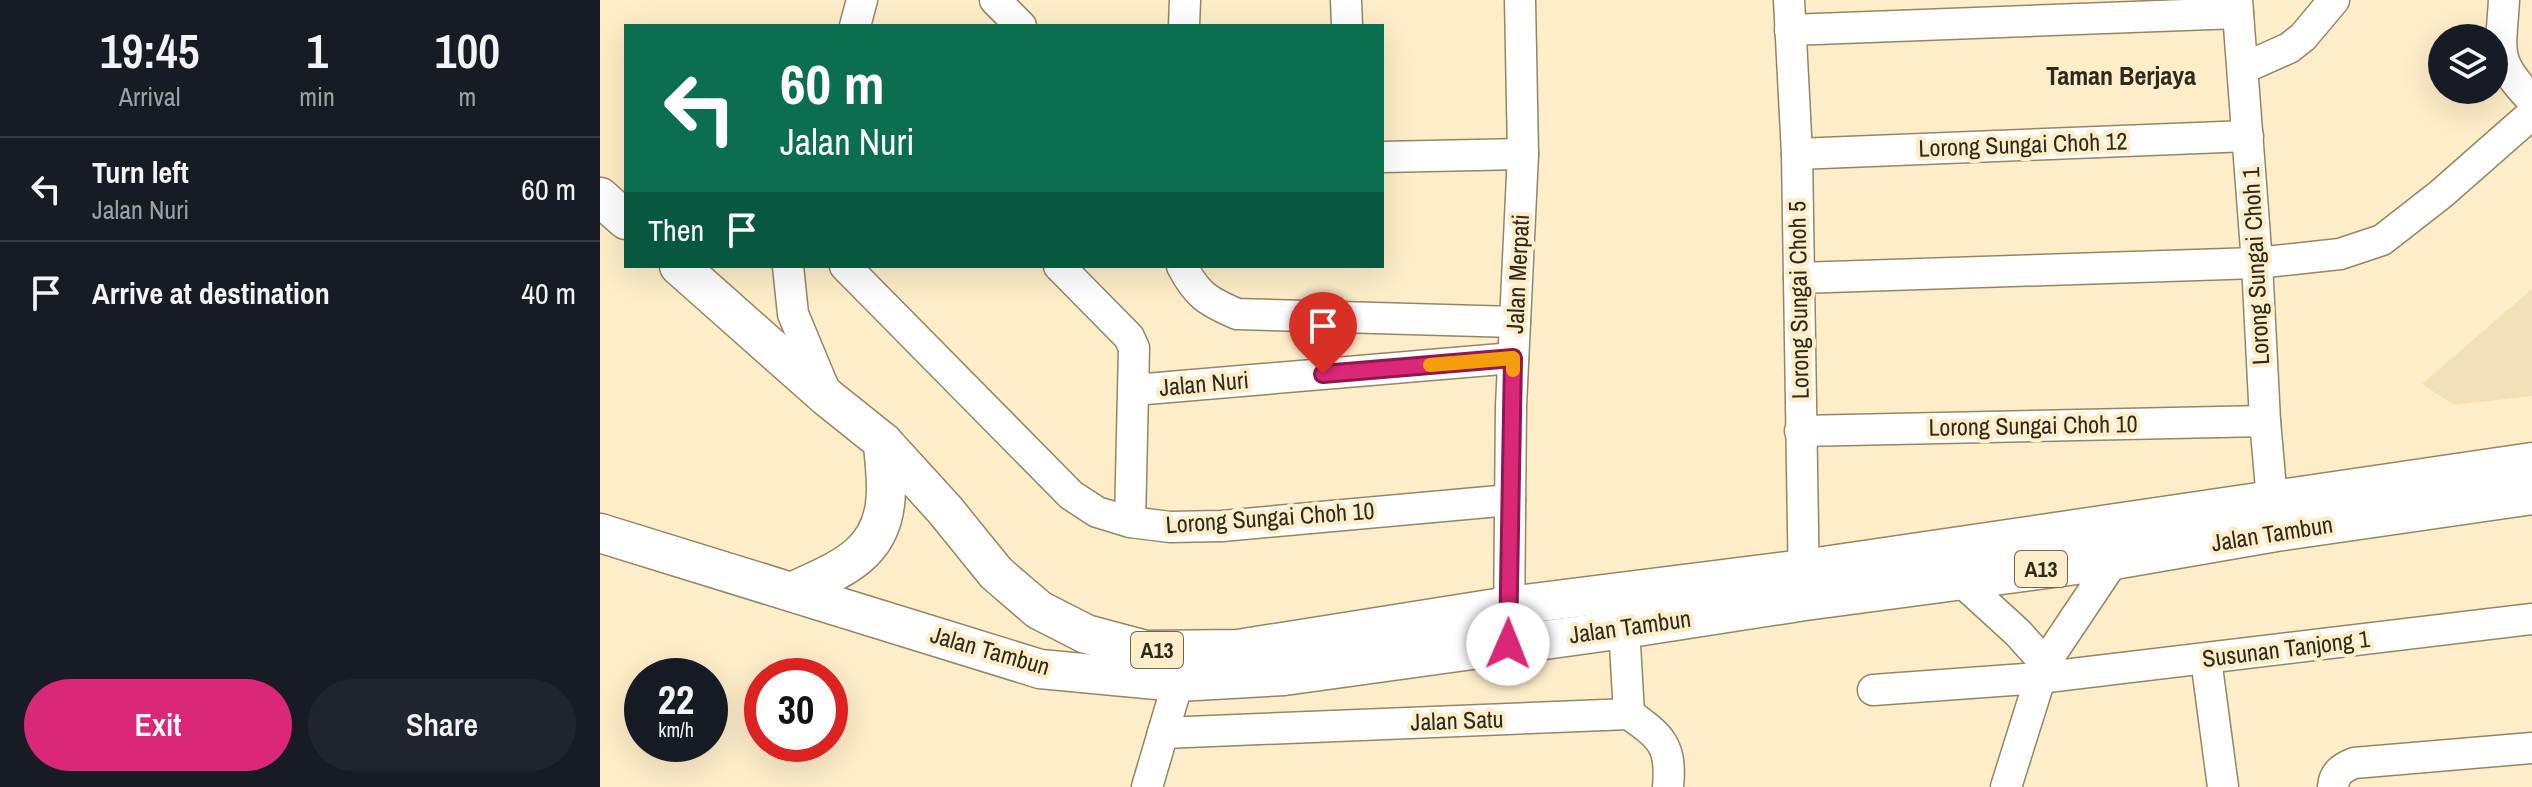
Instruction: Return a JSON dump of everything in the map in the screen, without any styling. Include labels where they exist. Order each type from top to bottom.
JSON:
[{"type":"main road","points":[[600,197],[624,218]]},
{"type":"main road","name":"A13","points":[[681,268],[828,398],[883,442]]},
{"type":"main road","points":[[792,592],[848,565],[875,540],[885,504],[883,442]]},
{"type":"main road","name":"Jalan Tambun","points":[[883,442],[945,510],[996,573],[1039,610],[1086,634],[1146,650],[1238,649],[1509,606],[1621,592],[1959,579],[2114,560],[2274,517],[2532,462]]},
{"type":"main road","name":"Jalan Tambun","points":[[600,533],[1040,669],[1178,682],[1284,676],[1624,629],[1804,585],[2274,517],[2532,495]]},
{"type":"street","points":[[856,24],[862,0]]},
{"type":"street","points":[[995,0],[1019,24]]},
{"type":"street","points":[[1184,24],[1185,0]]},
{"type":"street","points":[[1346,0],[1347,24]]},
{"type":"street","name":"Jalan Merpati","points":[[1508,644],[1513,358],[1523,154],[1520,0]]},
{"type":"street","points":[[2244,68],[2289,48],[2303,37],[2334,0]]},
{"type":"street","points":[[2504,0],[2501,54],[2504,66],[2532,100]]},
{"type":"street","points":[[1790,15],[2238,7]]},
{"type":"street","name":"Lorong Sungai Choh 1","points":[[2238,7],[2274,517]]},
{"type":"street","name":"Lorong Sungai Choh 5","points":[[1790,15],[1797,154],[1804,585]]},
{"type":"street","points":[[1799,278],[2257,263],[2340,254],[2382,240],[2441,194],[2532,114]]},
{"type":"street","name":"Lorong Sungai Choh 12","points":[[1797,154],[2248,136]]},
{"type":"street","points":[[1384,157],[1523,154]]},
{"type":"street","points":[[788,268],[793,314],[828,398]]},
{"type":"street","name":"Lorong Sungai Choh 10","points":[[847,268],[1071,495],[1097,512],[1130,522],[1170,527],[1222,526],[1510,500]]},
{"type":"street","points":[[1061,268],[1129,337],[1134,348],[1130,522]]},
{"type":"street","points":[[1183,268],[1194,288],[1210,302],[1237,314],[1515,322]]},
{"type":"street","name":"Jalan Nuri","points":[[1134,390],[1513,358]]},
{"type":"street","name":"Lorong Sungai Choh 10","points":[[1800,431],[2265,421]]},
{"type":"street","points":[[2006,787],[2042,671],[2114,560]]},
{"type":"street","points":[[1959,579],[2018,633],[2042,671]]},
{"type":"street","points":[[1621,592],[1629,714],[1656,733],[1665,747],[1670,764],[1668,787]]},
{"type":"street","name":"Susunan Tanjong 1","points":[[1873,690],[2042,671],[2206,659],[2532,619]]},
{"type":"street","points":[[2206,659],[2223,787]]},
{"type":"street","points":[[1147,787],[1178,682]]},
{"type":"street","name":"Jalan Satu","points":[[1163,733],[1629,714]]},
{"type":"street","points":[[2333,787],[2333,778],[2354,763],[2532,748]]},
{"type":"shaded area","points":[[2532,289],[2532,396],[2454,405],[2422,384]]},
{"type":"slow traffic","points":[[1430,365],[1513,358],[1513,370]]},
{"type":"district","name":"Taman Berjaya","points":[[2121,76]]},
{"type":"route","points":[[1323,374],[1513,358],[1508,644]]}]
